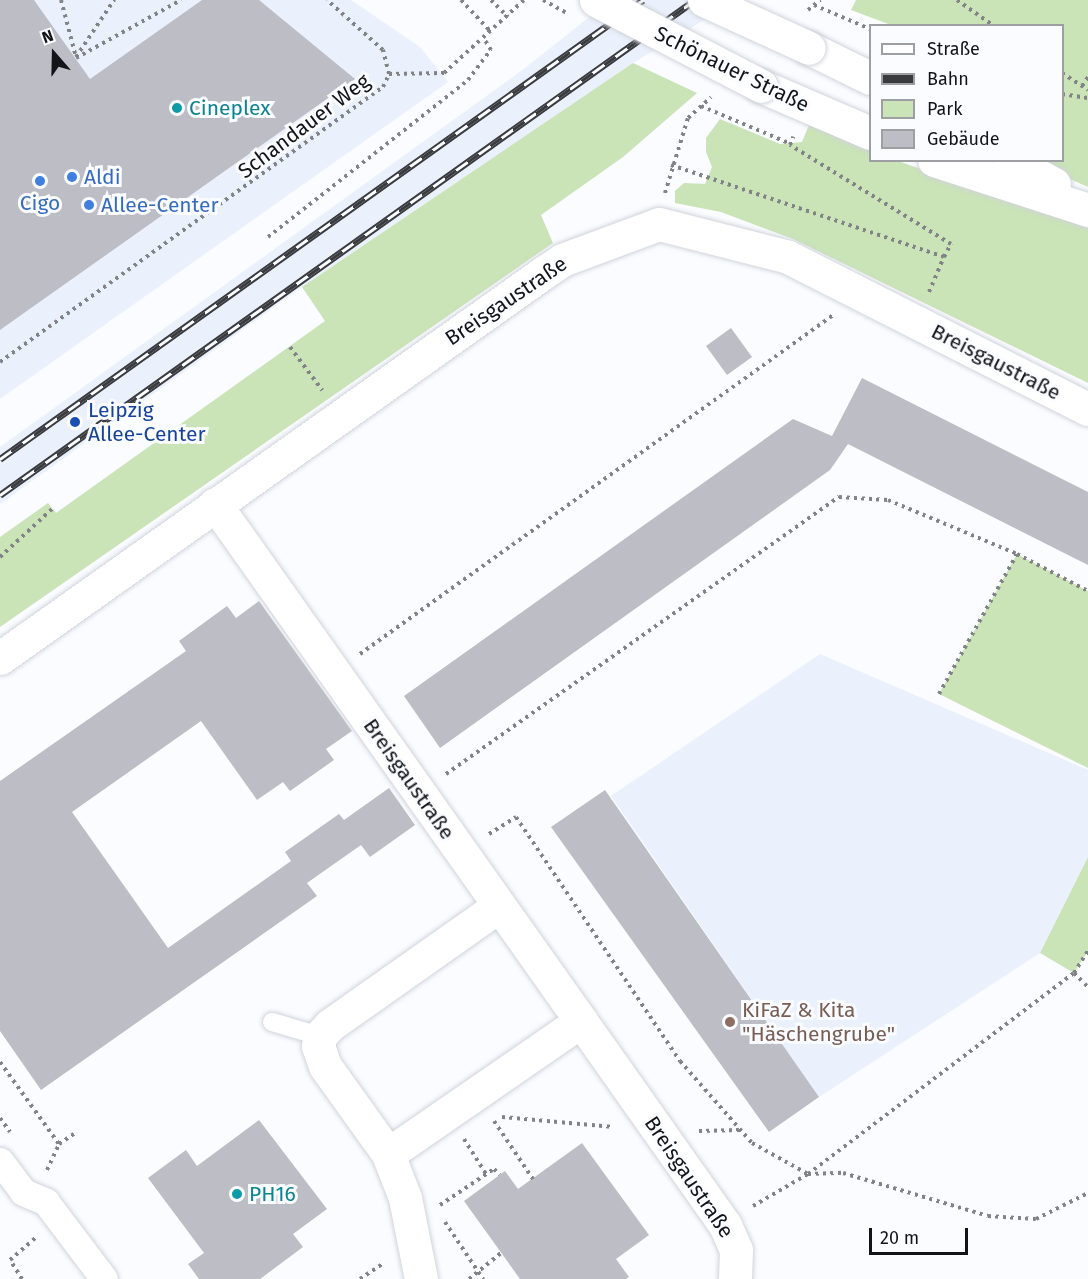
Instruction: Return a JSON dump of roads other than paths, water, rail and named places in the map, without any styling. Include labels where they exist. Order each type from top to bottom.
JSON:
[{"type":"street","name":"Schönauer Straße","points":[[596,0],[761,86],[869,133]]},
{"type":"street","points":[[704,0],[869,78]]},
{"type":"street","points":[[940,162],[1088,210]]},
{"type":"street","points":[[1014,162],[1088,200]]},
{"type":"street","name":"Breisgaustraße","points":[[0,658],[340,415],[562,261],[659,224],[788,257],[1088,409]]},
{"type":"street","name":"Breisgaustraße","points":[[215,504],[725,1225],[736,1250],[735,1279]]},
{"type":"street","points":[[421,1279],[399,1179],[388,1154],[325,1066],[318,1046],[320,1036],[330,1024],[499,906]]},
{"type":"street","points":[[388,1154],[581,1021]]},
{"type":"street","points":[[0,1161],[23,1192],[46,1202],[104,1279]]},
{"type":"lane","points":[[272,1022],[320,1036]]},
{"type":"railway","points":[[0,459],[643,0]]},
{"type":"railway","points":[[0,495],[695,0]]},
{"type":"place","name":"Cineplex","points":[[177,108]]},
{"type":"place","name":"Aldi","points":[[72,177]]},
{"type":"place","name":"Cigo","points":[[40,181]]},
{"type":"place","name":"Allee-Center","points":[[89,205]]},
{"type":"place","name":"Leipzig Allee-Center","points":[[75,422]]},
{"type":"place","name":"KiFaZ & Kita \"Häschengrube\"","points":[[730,1022]]},
{"type":"place","name":"PH16","points":[[237,1194]]}]
